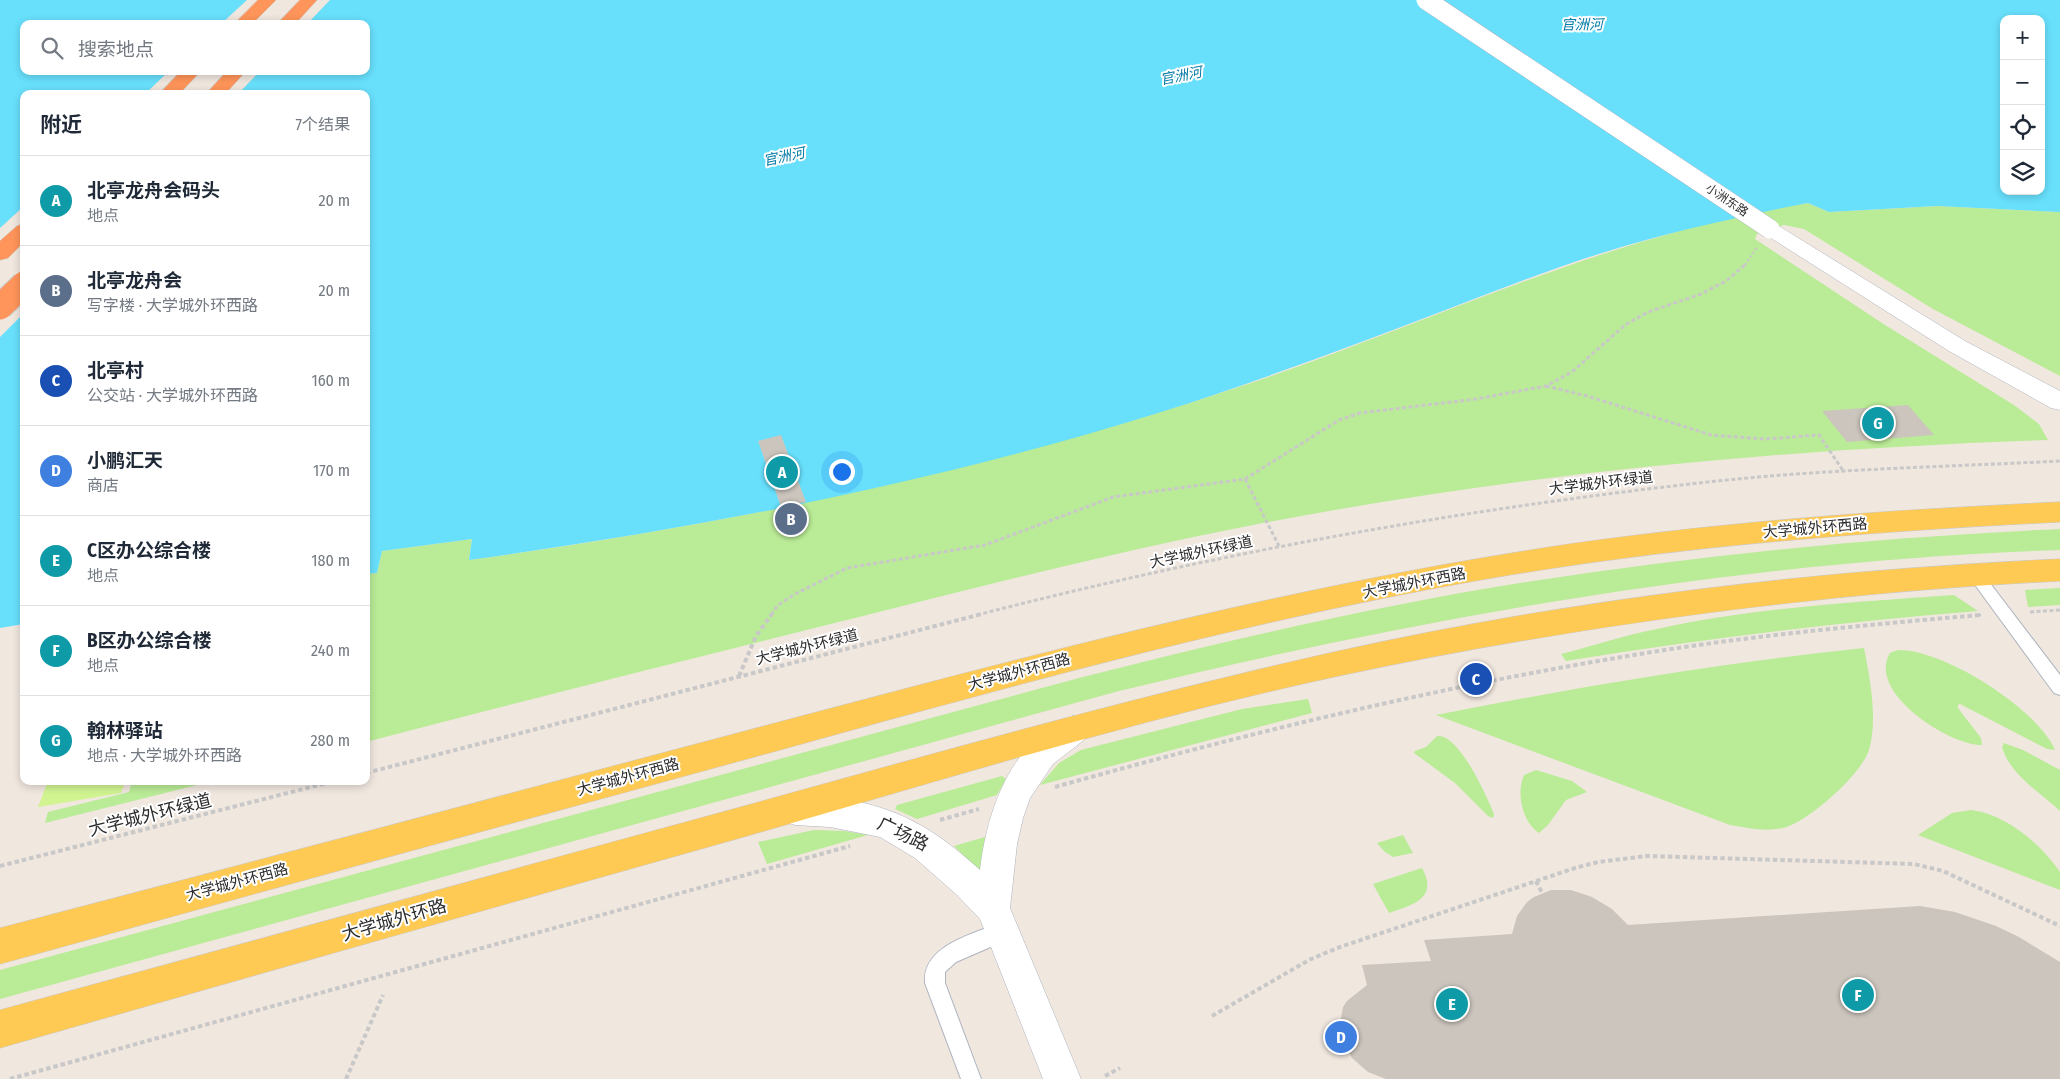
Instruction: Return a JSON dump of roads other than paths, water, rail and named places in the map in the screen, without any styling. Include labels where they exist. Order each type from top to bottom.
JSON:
[{"type":"highway","points":[[246,20],[268,0]]},
{"type":"highway","points":[[289,20],[309,0]]},
{"type":"highway","points":[[172,90],[188,75]]},
{"type":"highway","points":[[219,90],[234,75]]},
{"type":"highway","points":[[0,253],[20,234]]},
{"type":"highway","points":[[0,307],[20,288]]},
{"type":"main road","name":"小洲东路","points":[[1426,0],[1765,236],[1950,342],[2060,402]]},
{"type":"main road","name":"小洲东路","points":[[2035,389],[2060,413]]},
{"type":"main road","name":"大学城外环西路","points":[[0,946],[1035,667],[1161,635],[1284,608],[1498,567],[1620,548],[1884,522],[2058,511]]},
{"type":"main road","points":[[789,810],[1073,730],[1251,684],[1508,630],[1669,605],[1769,592],[1975,574],[2060,570]]},
{"type":"main road","name":"广场路","points":[[998,920],[1000,844],[1006,818],[1017,790],[1042,754],[1073,730]]},
{"type":"main road","name":"广场路","points":[[789,810],[844,812],[894,826],[930,846],[998,920],[1062,1079]]},
{"type":"main road","name":"大学城外环路","points":[[0,1029],[789,810]]},
{"type":"lane","points":[[1975,574],[2060,688]]},
{"type":"lane","points":[[971,1079],[935,983],[934,969],[942,959],[998,920]]},
{"type":"water","name":"官洲河","points":[[0,0],[2060,0],[2060,212],[1937,206],[1829,212],[1808,203],[1782,208],[1669,234],[1602,253],[1231,389],[1074,438],[988,461],[903,482],[730,518],[469,560],[472,539],[382,551],[377,573],[370,574],[370,90],[20,90],[20,625],[0,628]]},
{"type":"place","name":"翰林驿站","points":[[1878,423]]},
{"type":"place","name":"北亭龙舟会码头","points":[[782,472]]},
{"type":"place","name":"北亭龙舟会","points":[[791,519]]},
{"type":"place","name":"北亭村","points":[[1476,679]]},
{"type":"place","name":"B区办公综合楼","points":[[1858,995]]},
{"type":"place","name":"C区办公综合楼","points":[[1452,1004]]},
{"type":"place","name":"小鹏汇天","points":[[1341,1037]]}]
